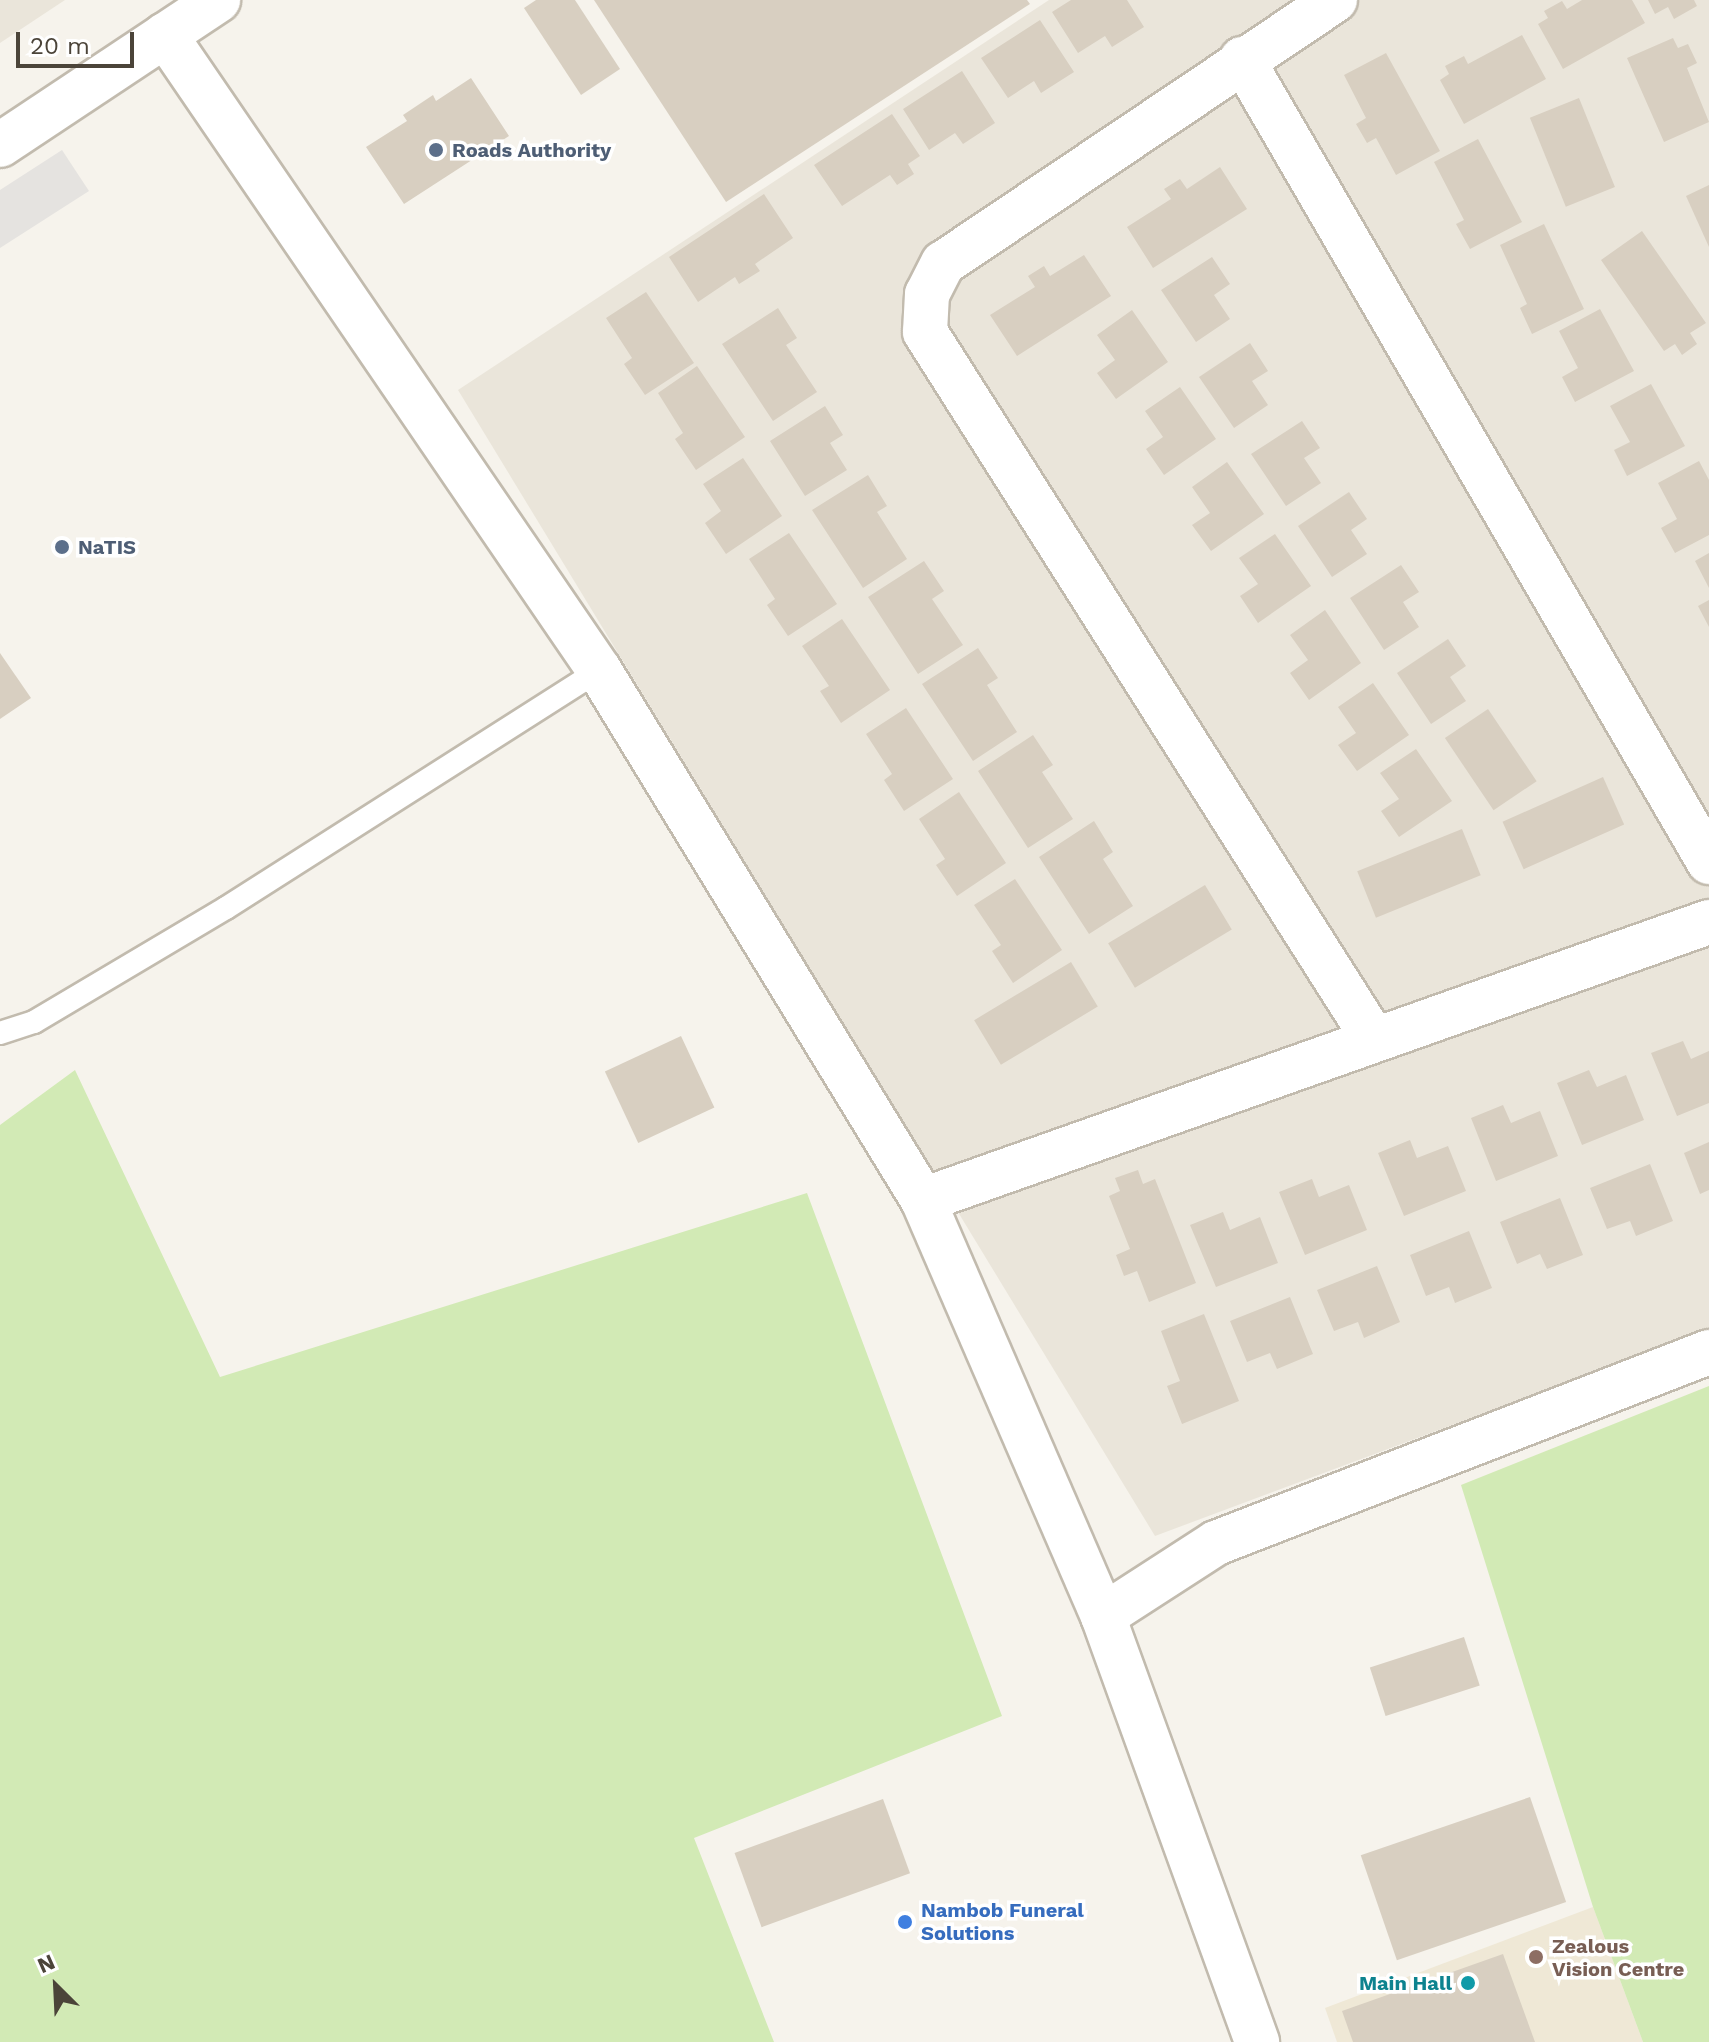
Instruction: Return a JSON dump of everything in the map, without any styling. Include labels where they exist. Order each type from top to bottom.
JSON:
[{"type":"street","points":[[0,145],[218,0]]},
{"type":"street","points":[[1335,0],[1242,59],[943,263],[927,294],[925,332],[1373,1038]]},
{"type":"street","points":[[165,35],[599,670],[923,1200],[1103,1616],[1257,2042]]},
{"type":"street","points":[[1242,59],[1709,862]]},
{"type":"street","points":[[923,1200],[1373,1038],[1709,922]]},
{"type":"street","points":[[1103,1616],[1216,1543],[1709,1352]]},
{"type":"lane","points":[[0,1033],[34,1022],[226,908],[599,670]]},
{"type":"shaded area","points":[[0,0],[65,0],[0,43]]},
{"type":"shaded area","points":[[1049,0],[1709,0],[1709,1329],[1155,1536],[458,390]]},
{"type":"shaded area","points":[[62,150],[89,191],[0,248],[0,190]]},
{"type":"shaded area","name":"Zealous Vision Centre","points":[[1593,1907],[1643,2042],[1337,2042],[1325,2008]]},
{"type":"green space","points":[[75,1070],[220,1377],[807,1193],[1002,1716],[694,1838],[774,2042],[0,2042],[0,1125]]},
{"type":"green space","points":[[1709,1386],[1709,2042],[1643,2042],[1593,1907],[1461,1485]]},
{"type":"building","points":[[536,0],[575,0],[620,69],[581,95],[524,8]]},
{"type":"building","points":[[594,0],[1027,0],[1030,4],[726,202]]},
{"type":"building","points":[[1071,0],[1127,0],[1144,27],[1112,47],[1105,36],[1078,53],[1052,12]]},
{"type":"building","points":[[1582,0],[1632,0],[1645,23],[1563,69],[1538,24],[1548,18],[1544,11],[1562,1],[1567,9]]},
{"type":"building","points":[[1648,0],[1694,0],[1697,6],[1674,19],[1668,7],[1655,14]]},
{"type":"building","points":[[1040,20],[1074,72],[1041,93],[1034,81],[1008,98],[981,58]]},
{"type":"building","points":[[1522,35],[1546,79],[1464,124],[1440,80],[1449,74],[1445,66],[1464,56],[1468,64]]},
{"type":"building","points":[[1673,38],[1678,48],[1688,44],[1697,63],[1687,68],[1709,122],[1664,142],[1627,58]]},
{"type":"building","points":[[1386,53],[1440,151],[1396,175],[1376,138],[1367,143],[1356,124],[1366,118],[1344,75]]},
{"type":"building","points":[[962,71],[995,123],[963,144],[955,133],[929,150],[903,109]]},
{"type":"building","points":[[471,78],[509,136],[404,204],[366,147],[407,121],[403,115],[433,95],[436,101]]},
{"type":"building","points":[[1579,98],[1615,187],[1566,207],[1530,118]]},
{"type":"building","points":[[892,114],[920,156],[908,164],[914,174],[897,185],[890,175],[842,206],[814,165]]},
{"type":"building","points":[[1478,139],[1522,222],[1470,249],[1456,224],[1464,220],[1434,162]]},
{"type":"building","points":[[1220,167],[1247,209],[1153,268],[1127,227],[1171,199],[1164,189],[1180,179],[1187,189]]},
{"type":"building","points":[[1709,185],[1709,247],[1686,196]]},
{"type":"building","points":[[764,194],[793,238],[755,264],[760,271],[739,284],[735,277],[698,302],[669,257]]},
{"type":"building","points":[[1544,224],[1584,309],[1532,334],[1520,308],[1527,304],[1500,245]]},
{"type":"building","points":[[1642,231],[1706,323],[1690,333],[1697,344],[1682,355],[1675,344],[1664,351],[1601,260]]},
{"type":"building","points":[[1084,255],[1111,296],[1017,356],[990,315],[1035,287],[1028,276],[1044,266],[1050,276]]},
{"type":"building","points":[[1212,257],[1230,284],[1214,295],[1230,319],[1196,342],[1161,290]]},
{"type":"building","points":[[646,292],[694,363],[645,395],[624,364],[632,358],[606,318]]},
{"type":"building","points":[[778,308],[797,338],[786,345],[817,392],[773,421],[722,344]]},
{"type":"building","points":[[1600,309],[1634,371],[1575,402],[1562,377],[1578,368],[1559,331]]},
{"type":"building","points":[[1132,310],[1168,362],[1116,399],[1097,373],[1115,360],[1097,335]]},
{"type":"building","points":[[1250,343],[1268,371],[1252,381],[1268,405],[1234,428],[1199,377]]},
{"type":"building","points":[[697,366],[745,437],[696,470],[675,439],[683,433],[658,393]]},
{"type":"building","points":[[1651,384],[1685,446],[1627,476],[1614,450],[1630,442],[1610,406]]},
{"type":"building","points":[[1180,387],[1216,439],[1164,475],[1146,449],[1163,437],[1145,411]]},
{"type":"building","points":[[825,406],[843,435],[830,443],[847,470],[805,496],[770,441]]},
{"type":"building","points":[[1302,421],[1320,448],[1304,458],[1321,483],[1286,506],[1251,454]]},
{"type":"building","points":[[743,458],[782,516],[726,554],[705,523],[721,511],[703,484]]},
{"type":"building","points":[[1699,461],[1709,480],[1709,535],[1675,553],[1661,528],[1677,519],[1658,483]]},
{"type":"building","points":[[1227,462],[1264,514],[1211,551],[1192,525],[1210,513],[1192,487]]},
{"type":"building","points":[[868,475],[887,506],[877,512],[907,559],[863,588],[812,510]]},
{"type":"building","points":[[1349,492],[1367,519],[1351,530],[1367,554],[1332,577],[1298,526]]},
{"type":"building","points":[[789,533],[837,604],[788,636],[767,605],[775,599],[749,559]]},
{"type":"building","points":[[1275,534],[1311,586],[1258,623],[1240,596],[1258,584],[1239,558]]},
{"type":"building","points":[[1709,553],[1709,588],[1695,561]]},
{"type":"building","points":[[924,561],[944,591],[932,599],[963,645],[918,674],[868,597]]},
{"type":"building","points":[[1401,565],[1419,592],[1403,602],[1419,627],[1384,650],[1350,598]]},
{"type":"building","points":[[1709,600],[1709,627],[1698,606]]},
{"type":"building","points":[[1325,610],[1361,663],[1309,700],[1290,673],[1308,660],[1290,635]]},
{"type":"building","points":[[842,619],[890,690],[841,723],[820,691],[829,686],[802,646]]},
{"type":"building","points":[[1448,639],[1466,666],[1450,677],[1466,701],[1431,724],[1397,673]]},
{"type":"building","points":[[978,648],[998,678],[987,685],[1017,732],[973,761],[922,684]]},
{"type":"building","points":[[0,653],[31,698],[0,719]]},
{"type":"building","points":[[1373,683],[1409,735],[1357,771],[1338,745],[1356,733],[1338,707]]},
{"type":"building","points":[[906,708],[953,779],[904,811],[884,780],[892,774],[866,734]]},
{"type":"building","points":[[1488,709],[1537,781],[1494,810],[1445,738]]},
{"type":"building","points":[[1033,735],[1053,765],[1042,772],[1073,819],[1028,848],[978,771]]},
{"type":"building","points":[[1416,749],[1452,801],[1399,837],[1381,811],[1399,799],[1380,773]]},
{"type":"building","points":[[1603,777],[1624,825],[1524,869],[1503,822]]},
{"type":"building","points":[[959,792],[1006,863],[957,896],[936,865],[945,859],[919,819]]},
{"type":"building","points":[[1094,821],[1113,852],[1103,859],[1133,906],[1089,934],[1039,857]]},
{"type":"building","points":[[1462,829],[1481,875],[1376,918],[1357,871]]},
{"type":"building","points":[[1015,879],[1062,950],[1013,983],[992,951],[1001,945],[974,905]]},
{"type":"building","points":[[1205,885],[1232,930],[1135,988],[1108,943]]},
{"type":"building","points":[[1071,962],[1098,1007],[1001,1065],[974,1020]]},
{"type":"building","points":[[681,1036],[714,1108],[638,1143],[605,1071]]},
{"type":"building","points":[[1683,1041],[1691,1059],[1709,1051],[1709,1103],[1677,1116],[1651,1053]]},
{"type":"building","points":[[1589,1070],[1597,1087],[1626,1075],[1644,1120],[1582,1145],[1557,1083]]},
{"type":"building","points":[[1503,1105],[1511,1123],[1540,1111],[1558,1156],[1496,1181],[1471,1118]]},
{"type":"building","points":[[1410,1140],[1417,1158],[1448,1146],[1466,1191],[1404,1216],[1378,1153]]},
{"type":"building","points":[[1709,1142],[1709,1190],[1700,1194],[1684,1153]]},
{"type":"building","points":[[1650,1164],[1673,1221],[1636,1236],[1630,1221],[1607,1229],[1590,1188]]},
{"type":"building","points":[[1138,1170],[1143,1184],[1155,1179],[1196,1283],[1149,1302],[1137,1271],[1124,1276],[1116,1255],[1130,1249],[1109,1196],[1120,1191],[1115,1178]]},
{"type":"building","points":[[1312,1179],[1319,1197],[1349,1185],[1367,1230],[1305,1255],[1279,1192]]},
{"type":"building","points":[[1560,1198],[1583,1255],[1547,1269],[1540,1254],[1517,1264],[1500,1222]]},
{"type":"building","points":[[1223,1212],[1230,1230],[1260,1217],[1278,1263],[1216,1287],[1190,1225]]},
{"type":"building","points":[[1469,1231],[1492,1288],[1455,1303],[1449,1287],[1426,1296],[1410,1255]]},
{"type":"building","points":[[1377,1266],[1400,1322],[1364,1338],[1358,1322],[1334,1331],[1317,1290]]},
{"type":"building","points":[[1290,1297],[1313,1354],[1277,1369],[1270,1353],[1247,1362],[1230,1321]]},
{"type":"building","points":[[1204,1314],[1239,1401],[1182,1424],[1167,1386],[1180,1381],[1161,1331]]},
{"type":"building","points":[[1464,1637],[1480,1686],[1386,1716],[1370,1668]]},
{"type":"building","points":[[1530,1797],[1566,1902],[1397,1960],[1361,1855]]},
{"type":"building","points":[[883,1799],[910,1873],[762,1927],[735,1853]]},
{"type":"building","name":"Main Hall","points":[[1503,1954],[1535,2042],[1353,2042],[1342,2011]]},
{"type":"place","name":"Roads Authority","points":[[436,150]]},
{"type":"place","name":"NaTIS","points":[[62,547]]},
{"type":"place","name":"Nambob Funeral Solutions","points":[[905,1922]]},
{"type":"place","name":"Zealous Vision Centre","points":[[1536,1957]]},
{"type":"place","name":"Main Hall","points":[[1468,1983]]}]
